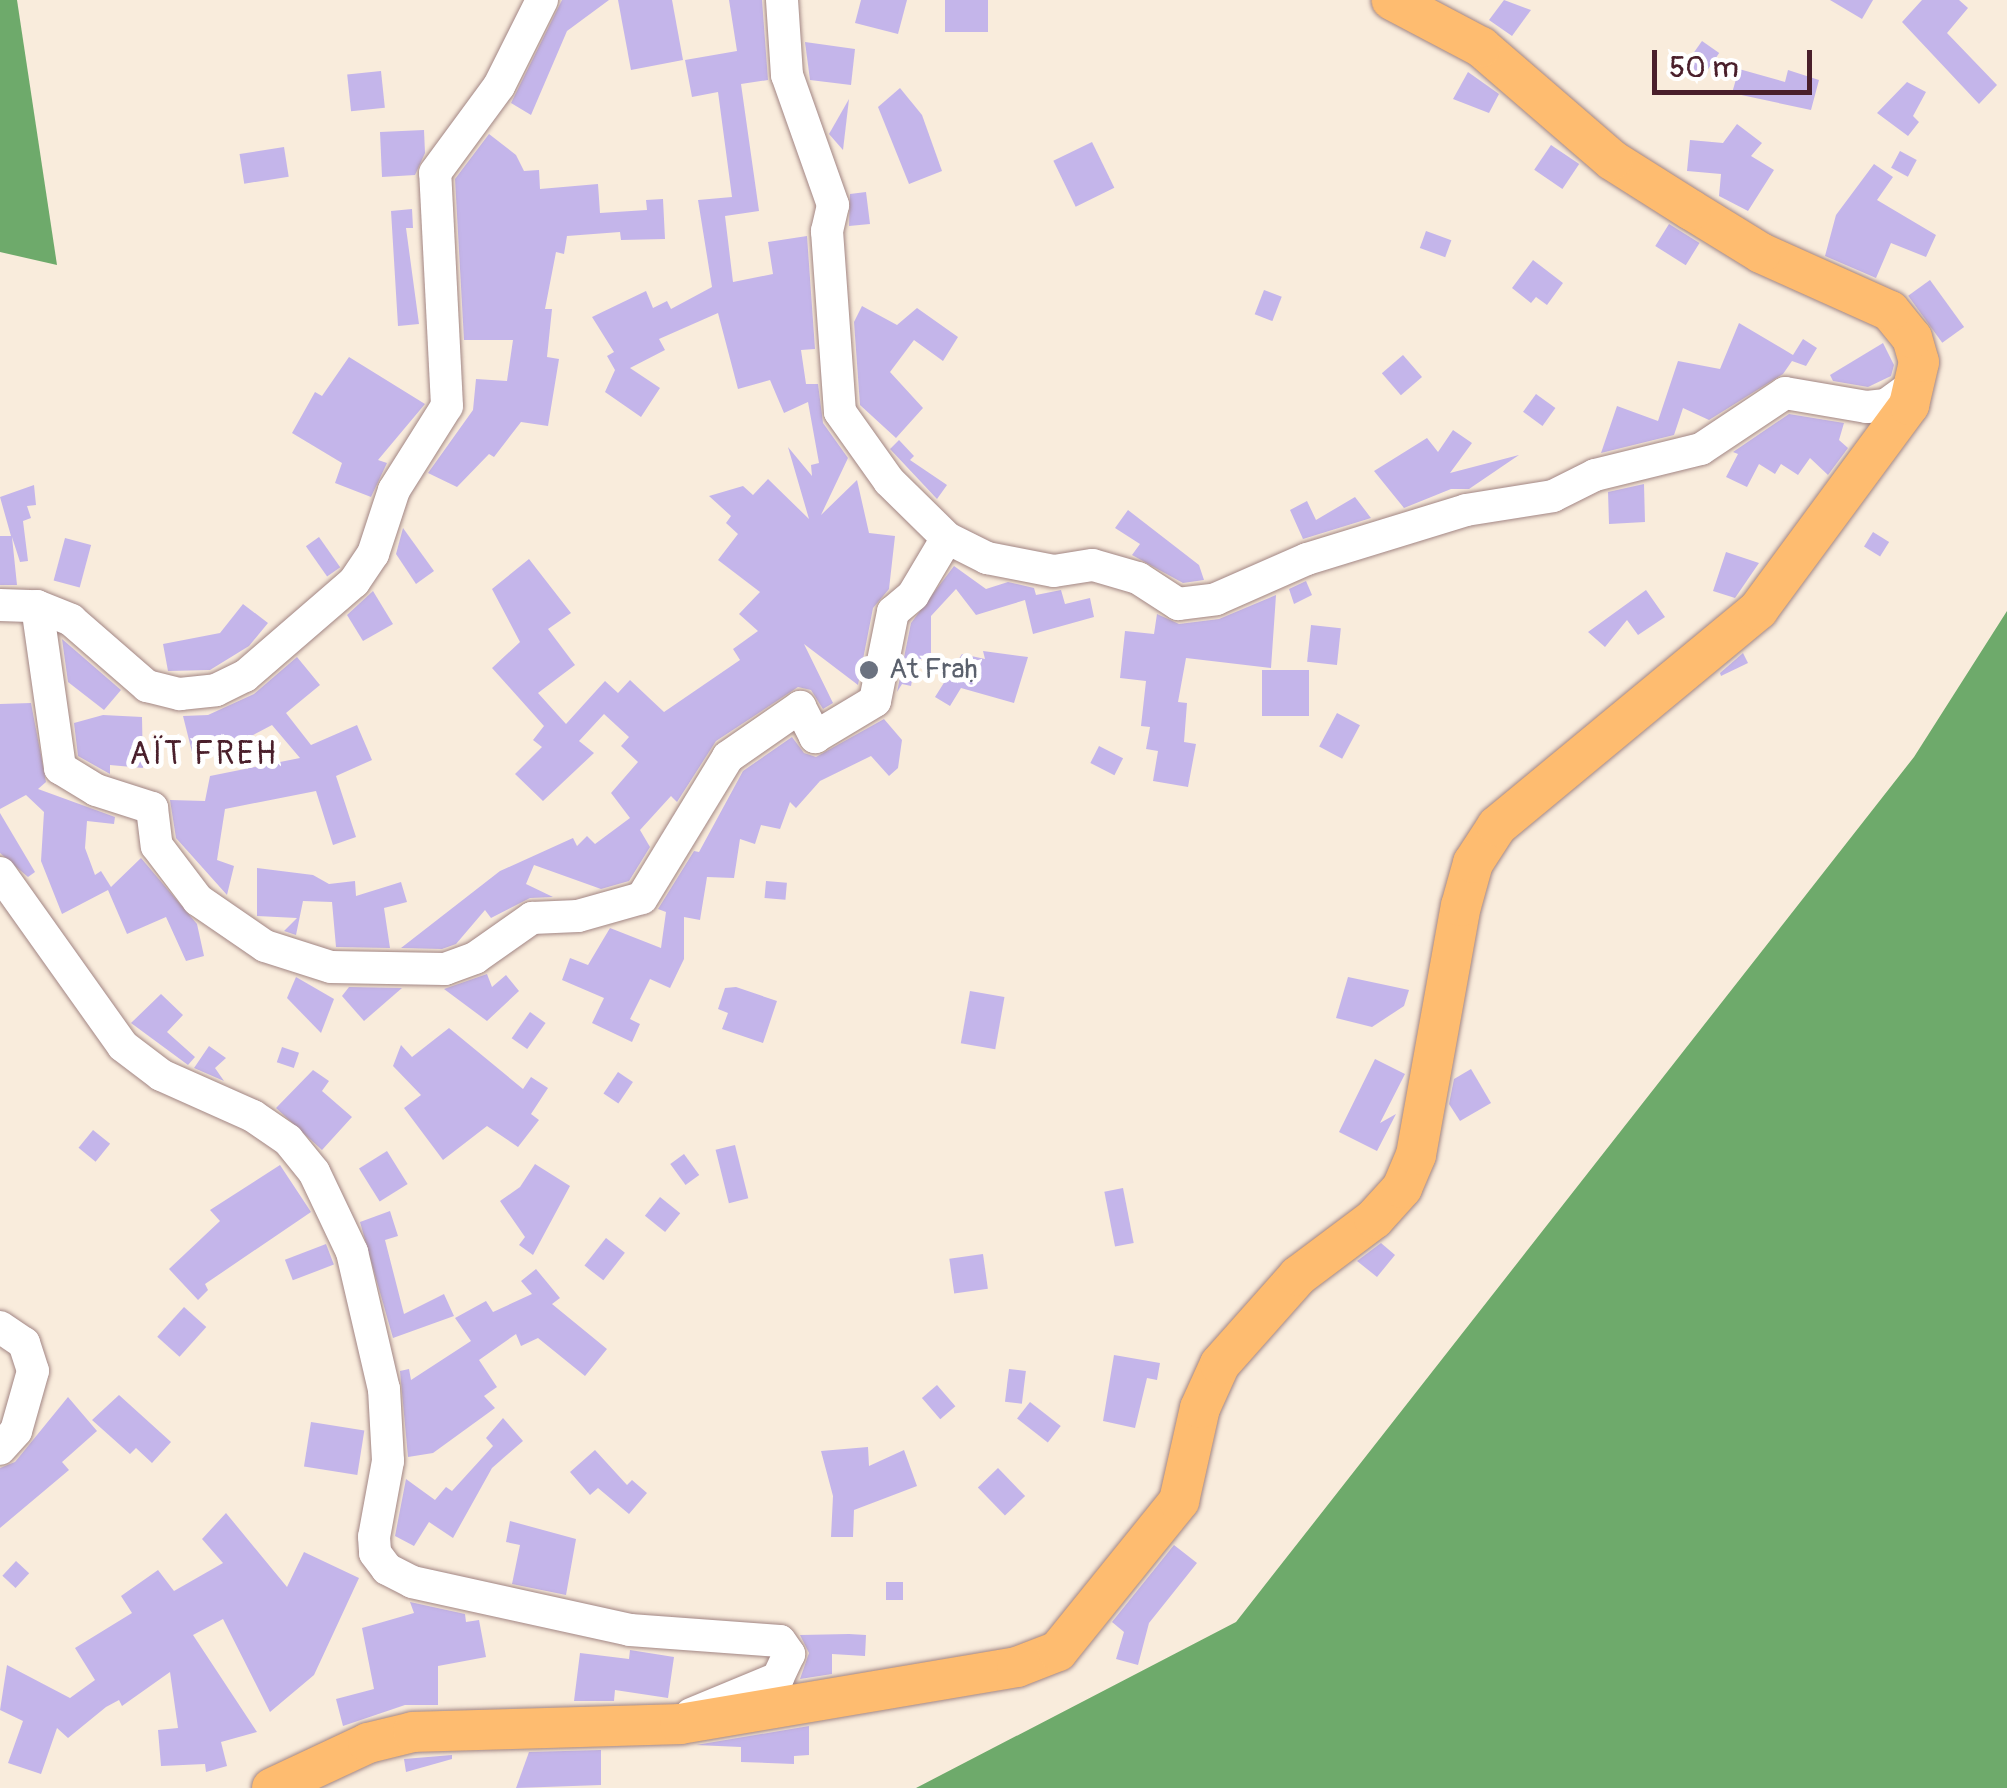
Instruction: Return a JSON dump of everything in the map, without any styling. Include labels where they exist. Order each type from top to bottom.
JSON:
[{"type":"main road","points":[[272,1788],[368,1743],[413,1732],[680,1724],[1017,1667],[1043,1659],[1071,1639],[1179,1502],[1200,1408],[1220,1364],[1298,1276],[1374,1219],[1402,1188],[1416,1155],[1461,906],[1474,863],[1498,826],[1536,788],[1758,610],[1820,519],[1883,446],[1916,382],[1912,338],[1890,311],[1761,253],[1692,210],[1612,160],[1480,48],[1392,0]]},
{"type":"street","points":[[0,605],[38,606],[70,620],[147,686],[180,694],[216,690],[244,676],[354,582],[373,554],[394,490],[447,406],[436,173],[499,86],[542,0]]},
{"type":"street","points":[[782,0],[787,75],[833,205],[827,232],[840,412],[888,481],[947,538],[1018,566],[1054,571],[1092,565],[1138,578],[1178,604],[1216,599],[1307,560],[1466,510],[1553,496],[1595,475],[1701,449],[1785,393],[1868,407],[1886,404],[1916,382]]},
{"type":"street","points":[[38,606],[60,768],[96,790],[152,808],[157,846],[198,900],[266,946],[331,967],[445,969],[475,958],[532,918],[578,916],[642,898],[728,757],[800,708],[815,737],[875,701],[893,612],[913,595],[947,538]]},
{"type":"street","points":[[0,872],[123,1046],[162,1075],[253,1116],[288,1140],[314,1172],[352,1252],[384,1388],[388,1461],[374,1537],[375,1553],[387,1569],[412,1582],[630,1630],[780,1641],[788,1654],[778,1678],[700,1707],[680,1724]]},
{"type":"street","points":[[0,1327],[24,1343],[33,1371],[16,1431],[0,1449]]},
{"type":"green space","points":[[0,0],[17,0],[57,265],[0,252]]},
{"type":"green space","points":[[2007,611],[2007,1788],[916,1788],[1236,1622],[1914,757]]},
{"type":"building","points":[[562,0],[609,0],[567,31],[531,115],[511,103]]},
{"type":"building","points":[[618,0],[672,0],[683,60],[631,70]]},
{"type":"building","points":[[729,0],[762,0],[768,80],[741,84],[759,211],[725,216],[733,282],[773,274],[768,242],[807,236],[815,349],[801,350],[806,384],[818,384],[823,423],[848,458],[821,515],[857,480],[869,533],[895,536],[889,589],[873,608],[858,685],[804,644],[833,703],[823,709],[811,690],[798,687],[716,741],[677,802],[671,796],[640,830],[650,847],[629,881],[601,889],[534,865],[526,884],[553,897],[530,898],[491,918],[485,910],[456,944],[442,949],[401,948],[500,871],[573,838],[577,846],[587,836],[595,844],[630,818],[611,793],[638,762],[621,746],[629,737],[604,714],[579,741],[594,753],[543,801],[515,774],[542,747],[533,740],[544,726],[492,668],[520,642],[492,589],[529,559],[571,613],[548,629],[575,665],[538,693],[566,724],[605,681],[618,693],[630,680],[664,712],[740,660],[733,649],[758,631],[739,614],[760,592],[718,560],[738,534],[726,523],[731,516],[709,496],[743,486],[753,495],[768,479],[809,519],[788,447],[812,476],[811,465],[819,463],[808,402],[784,413],[770,380],[738,389],[718,313],[659,339],[665,350],[630,368],[660,388],[641,417],[605,392],[615,370],[607,356],[614,352],[592,317],[646,291],[653,308],[667,301],[671,309],[712,287],[698,200],[732,197],[718,92],[692,97],[685,60],[737,51]]},
{"type":"building","points":[[861,0],[907,0],[898,34],[855,23]]},
{"type":"building","points":[[945,0],[988,0],[988,32],[945,32]]},
{"type":"building","points":[[1504,0],[1531,10],[1512,36],[1489,20]]},
{"type":"building","points":[[1830,0],[1873,0],[1862,19]]},
{"type":"building","points":[[1922,0],[1959,0],[1968,8],[1947,33],[1997,85],[1979,104],[1902,22]]},
{"type":"building","points":[[1702,41],[1719,53],[1700,81],[1682,69]]},
{"type":"building","points":[[805,42],[855,49],[851,85],[810,80]]},
{"type":"building","points":[[1739,69],[1785,82],[1788,70],[1819,80],[1811,110],[1732,93]]},
{"type":"building","points":[[381,71],[385,108],[351,111],[347,75]]},
{"type":"building","points":[[1468,72],[1499,94],[1489,113],[1453,99]]},
{"type":"building","points":[[1907,82],[1926,92],[1913,116],[1919,122],[1908,136],[1877,113]]},
{"type":"building","points":[[900,88],[922,115],[942,171],[909,184],[878,107]]},
{"type":"building","points":[[849,99],[843,150],[829,134]]},
{"type":"building","points":[[1737,124],[1762,143],[1751,156],[1774,170],[1748,211],[1719,196],[1721,174],[1687,171],[1690,140],[1723,143]]},
{"type":"building","points":[[424,130],[425,153],[415,175],[382,177],[380,132]]},
{"type":"building","points":[[489,134],[516,155],[524,171],[539,170],[540,189],[598,184],[600,213],[647,210],[646,200],[663,199],[665,239],[621,240],[620,232],[567,236],[564,254],[556,252],[545,309],[552,309],[547,357],[559,359],[548,426],[521,422],[494,457],[489,454],[457,487],[428,473],[473,410],[476,379],[507,381],[513,340],[464,340],[455,179]]},
{"type":"building","points":[[1092,142],[1114,188],[1076,207],[1053,161]]},
{"type":"building","points":[[1551,145],[1579,164],[1562,189],[1534,170]]},
{"type":"building","points":[[284,147],[289,177],[244,184],[240,154]]},
{"type":"building","points":[[1900,151],[1917,160],[1908,177],[1891,168]]},
{"type":"building","points":[[1874,164],[1893,177],[1877,200],[1936,235],[1926,257],[1891,243],[1876,278],[1825,256],[1836,215]]},
{"type":"building","points":[[866,192],[870,224],[849,226],[850,194]]},
{"type":"building","points":[[412,209],[413,228],[406,228],[419,324],[398,326],[391,211]]},
{"type":"building","points":[[1669,224],[1700,243],[1686,265],[1655,246]]},
{"type":"building","points":[[1426,231],[1451,240],[1445,257],[1420,248]]},
{"type":"building","points":[[1533,260],[1563,283],[1547,305],[1536,297],[1531,303],[1512,288]]},
{"type":"building","points":[[1930,280],[1964,327],[1942,343],[1908,296]]},
{"type":"building","points":[[1264,290],[1282,297],[1272,321],[1255,314]]},
{"type":"building","points":[[862,306],[897,325],[917,308],[958,337],[943,361],[914,340],[890,372],[923,408],[896,438],[860,405],[854,322]]},
{"type":"building","points":[[1739,323],[1793,355],[1803,339],[1817,348],[1806,366],[1792,361],[1783,374],[1709,420],[1683,408],[1674,435],[1601,453],[1617,406],[1658,421],[1678,361],[1720,369]]},
{"type":"building","points":[[1883,343],[1894,365],[1891,376],[1868,387],[1833,381],[1830,375]]},
{"type":"building","points":[[1403,355],[1422,377],[1401,395],[1382,373]]},
{"type":"building","points":[[349,357],[425,404],[378,460],[387,463],[371,497],[335,483],[342,463],[292,433],[315,392],[322,396]]},
{"type":"building","points":[[1536,394],[1555,408],[1542,426],[1523,412]]},
{"type":"building","points":[[1789,414],[1844,423],[1839,440],[1848,448],[1828,475],[1810,458],[1798,475],[1781,464],[1775,474],[1759,464],[1747,487],[1726,477],[1738,454],[1733,452]]},
{"type":"building","points":[[1453,430],[1472,443],[1450,473],[1519,455],[1469,489],[1451,489],[1404,508],[1374,471],[1427,438],[1438,452]]},
{"type":"building","points":[[899,440],[914,456],[910,460],[947,485],[937,499],[890,449]]},
{"type":"building","points":[[1644,484],[1645,522],[1609,524],[1608,492]]},
{"type":"building","points":[[34,485],[36,505],[27,506],[31,518],[23,521],[28,561],[20,562],[12,537],[17,585],[0,585],[0,536],[11,536],[0,497]]},
{"type":"building","points":[[1355,497],[1371,518],[1303,539],[1290,510],[1307,501],[1316,520]]},
{"type":"building","points":[[1128,510],[1199,565],[1204,580],[1183,583],[1132,555],[1140,544],[1115,528]]},
{"type":"building","points":[[403,528],[434,571],[416,584],[396,554]]},
{"type":"building","points":[[1873,532],[1889,542],[1880,556],[1864,546]]},
{"type":"building","points":[[319,537],[340,567],[327,576],[306,546]]},
{"type":"building","points":[[65,538],[91,545],[80,587],[54,581]]},
{"type":"building","points":[[1726,552],[1759,563],[1735,598],[1713,591]]},
{"type":"building","points":[[954,566],[986,589],[1008,582],[1034,588],[1036,595],[1061,590],[1065,604],[1090,598],[1094,617],[1033,634],[1025,600],[976,615],[956,589],[931,616],[931,659],[916,659],[911,686],[902,684],[897,692],[911,623]]},
{"type":"building","points":[[1306,581],[1312,595],[1294,604],[1289,589]]},
{"type":"building","points":[[1646,590],[1665,617],[1638,635],[1627,620],[1605,647],[1588,632]]},
{"type":"building","points":[[373,591],[393,624],[363,641],[347,615]]},
{"type":"building","points":[[1276,595],[1271,668],[1186,658],[1178,702],[1187,703],[1184,742],[1196,744],[1188,787],[1153,781],[1158,751],[1146,749],[1150,727],[1141,726],[1146,681],[1120,678],[1125,631],[1154,634],[1157,614],[1179,624],[1219,619]]},
{"type":"building","points":[[243,604],[268,623],[249,646],[210,670],[168,671],[163,644],[220,633]]},
{"type":"building","points":[[1311,625],[1341,628],[1337,665],[1307,662]]},
{"type":"building","points":[[62,639],[121,690],[104,710],[68,682]]},
{"type":"building","points":[[983,651],[1028,657],[1014,703],[961,688],[950,706],[935,697],[962,654],[985,659]]},
{"type":"building","points":[[1743,653],[1748,663],[1721,676],[1720,673]]},
{"type":"building","points":[[297,657],[320,685],[286,713],[311,745],[357,725],[372,760],[336,776],[356,837],[333,845],[316,791],[225,809],[217,860],[234,866],[227,895],[176,838],[170,800],[205,801],[210,776],[300,758],[272,725],[213,756],[214,751],[193,756],[183,716],[208,715],[254,694]]},
{"type":"building","points":[[1262,670],[1309,670],[1309,716],[1262,716]]},
{"type":"building","points":[[31,703],[46,782],[38,789],[115,817],[114,824],[87,821],[85,848],[95,875],[101,871],[111,887],[141,858],[197,924],[204,956],[186,961],[166,917],[127,934],[108,890],[62,914],[41,861],[44,812],[26,795],[0,809],[0,704]]},
{"type":"building","points":[[1337,713],[1360,725],[1342,759],[1319,747]]},
{"type":"building","points":[[103,715],[142,717],[143,768],[110,765],[110,774],[78,756],[74,723]]},
{"type":"building","points":[[884,719],[902,740],[898,768],[889,776],[871,756],[820,781],[796,808],[790,802],[780,829],[761,825],[755,844],[740,839],[734,878],[707,877],[700,920],[684,917],[684,959],[670,988],[650,979],[630,1019],[640,1024],[632,1042],[592,1023],[604,998],[562,980],[570,958],[588,965],[610,928],[661,948],[666,912],[658,909],[694,851],[699,852],[743,771],[792,737],[804,753],[816,757]]},
{"type":"building","points":[[1099,746],[1123,758],[1114,775],[1090,763]]},
{"type":"building","points":[[0,813],[35,872],[28,877],[0,853]]},
{"type":"building","points":[[257,868],[313,875],[329,884],[355,881],[356,896],[401,882],[407,902],[384,908],[390,948],[336,947],[332,902],[303,901],[296,935],[284,931],[297,918],[257,916]]},
{"type":"building","points":[[766,881],[787,883],[785,900],[765,898]]},
{"type":"building","points":[[487,974],[492,987],[506,975],[519,991],[487,1021],[444,989]]},
{"type":"building","points":[[296,977],[334,999],[321,1033],[287,998]]},
{"type":"building","points":[[1348,977],[1409,990],[1404,1006],[1372,1027],[1336,1018]]},
{"type":"building","points":[[349,987],[402,988],[364,1021],[342,996]]},
{"type":"building","points":[[736,987],[777,1001],[763,1043],[722,1029],[728,1013],[718,1009],[725,988]]},
{"type":"building","points":[[970,991],[1004,997],[995,1049],[961,1043]]},
{"type":"building","points":[[161,994],[183,1015],[167,1032],[195,1057],[188,1065],[131,1023]]},
{"type":"building","points":[[530,1012],[546,1023],[527,1049],[512,1038]]},
{"type":"building","points":[[449,1028],[523,1089],[531,1077],[548,1088],[531,1114],[539,1120],[518,1147],[487,1126],[443,1160],[404,1108],[421,1095],[393,1066],[401,1045],[412,1057]]},
{"type":"building","points":[[209,1046],[226,1058],[215,1068],[224,1081],[194,1068]]},
{"type":"building","points":[[282,1047],[299,1053],[294,1068],[277,1062]]},
{"type":"building","points":[[1375,1059],[1405,1074],[1380,1123],[1396,1114],[1377,1151],[1339,1132]]},
{"type":"building","points":[[1471,1069],[1491,1103],[1460,1121],[1449,1104],[1454,1079]]},
{"type":"building","points":[[313,1070],[329,1081],[322,1091],[352,1117],[322,1150],[276,1108]]},
{"type":"building","points":[[618,1072],[633,1082],[618,1104],[603,1094]]},
{"type":"building","points":[[93,1130],[110,1144],[96,1162],[79,1148]]},
{"type":"building","points":[[735,1145],[748,1198],[729,1203],[716,1150]]},
{"type":"building","points":[[387,1151],[408,1184],[380,1202],[359,1168]]},
{"type":"building","points":[[684,1154],[699,1175],[686,1185],[670,1164]]},
{"type":"building","points":[[535,1164],[570,1186],[533,1255],[519,1245],[525,1237],[500,1201],[520,1187]]},
{"type":"building","points":[[280,1165],[311,1212],[205,1284],[208,1290],[198,1300],[169,1269],[220,1221],[210,1210]]},
{"type":"building","points":[[1123,1188],[1134,1243],[1115,1247],[1104,1192]]},
{"type":"building","points":[[660,1197],[680,1213],[665,1232],[645,1216]]},
{"type":"building","points":[[390,1211],[398,1236],[385,1240],[404,1314],[444,1294],[454,1316],[393,1338],[360,1222]]},
{"type":"building","points":[[606,1238],[625,1253],[603,1280],[584,1266]]},
{"type":"building","points":[[1381,1243],[1395,1255],[1377,1277],[1357,1261]]},
{"type":"building","points":[[326,1244],[334,1265],[293,1280],[285,1260]]},
{"type":"building","points":[[983,1254],[988,1289],[954,1293],[949,1259]]},
{"type":"building","points":[[536,1269],[560,1298],[552,1304],[607,1349],[585,1376],[538,1338],[521,1346],[516,1334],[479,1360],[497,1387],[484,1396],[495,1408],[433,1453],[408,1457],[400,1371],[409,1369],[411,1380],[471,1341],[455,1318],[486,1301],[493,1312],[532,1294],[521,1281]]},
{"type":"building","points":[[184,1307],[206,1327],[180,1357],[157,1337]]},
{"type":"building","points":[[1114,1355],[1160,1363],[1157,1380],[1147,1378],[1135,1428],[1103,1421]]},
{"type":"building","points":[[1009,1369],[1026,1371],[1022,1404],[1005,1402]]},
{"type":"building","points":[[937,1385],[955,1406],[940,1419],[922,1398]]},
{"type":"building","points":[[119,1395],[171,1442],[152,1463],[136,1448],[130,1454],[92,1420]]},
{"type":"building","points":[[68,1397],[97,1431],[62,1462],[69,1470],[0,1528],[0,1468],[15,1462]]},
{"type":"building","points":[[1030,1402],[1061,1426],[1048,1443],[1017,1419]]},
{"type":"building","points":[[503,1418],[523,1441],[492,1468],[453,1538],[429,1522],[414,1546],[395,1536],[406,1479],[435,1500],[446,1487],[452,1491],[493,1446],[486,1438]]},
{"type":"building","points":[[311,1422],[364,1430],[357,1475],[304,1466]]},
{"type":"building","points":[[868,1447],[869,1466],[904,1450],[917,1486],[854,1510],[853,1537],[831,1537],[833,1496],[821,1451]]},
{"type":"building","points":[[595,1450],[627,1485],[632,1480],[647,1493],[629,1514],[598,1488],[590,1495],[570,1472]]},
{"type":"building","points":[[998,1468],[1025,1496],[1005,1516],[978,1487]]},
{"type":"building","points":[[226,1513],[287,1587],[304,1552],[359,1578],[314,1675],[270,1712],[223,1619],[193,1635],[257,1732],[221,1742],[227,1766],[206,1772],[205,1764],[161,1766],[158,1730],[178,1728],[170,1672],[122,1706],[119,1700],[106,1707],[68,1738],[57,1728],[41,1774],[8,1763],[23,1721],[0,1710],[7,1665],[70,1698],[95,1680],[75,1648],[132,1613],[121,1596],[158,1570],[174,1591],[223,1563],[202,1539]]},
{"type":"building","points":[[510,1521],[576,1539],[566,1595],[512,1584],[520,1545],[506,1542]]},
{"type":"building","points":[[1174,1545],[1197,1563],[1149,1623],[1138,1665],[1116,1659],[1124,1632],[1112,1622]]},
{"type":"building","points":[[16,1561],[29,1573],[16,1588],[2,1576]]},
{"type":"building","points":[[886,1582],[903,1582],[903,1600],[886,1600]]},
{"type":"building","points":[[410,1602],[465,1614],[466,1622],[479,1620],[486,1657],[438,1666],[438,1705],[405,1705],[343,1726],[336,1699],[374,1689],[362,1628],[414,1613]]},
{"type":"building","points":[[800,1635],[866,1635],[865,1656],[832,1654],[832,1674],[800,1679],[809,1653]]},
{"type":"building","points":[[630,1650],[674,1657],[668,1698],[615,1690],[614,1701],[574,1701],[580,1653],[629,1659]]},
{"type":"building","points":[[809,1726],[809,1755],[794,1756],[794,1764],[741,1762],[741,1747],[696,1745]]},
{"type":"building","points":[[601,1750],[601,1785],[516,1788],[529,1752]]},
{"type":"building","points":[[452,1755],[452,1759],[406,1772],[404,1759]]},
{"type":"place","name":"At Fraḥ","points":[[869,670]]},
{"type":"district","name":"AÏT FREH","points":[[204,754]]}]
